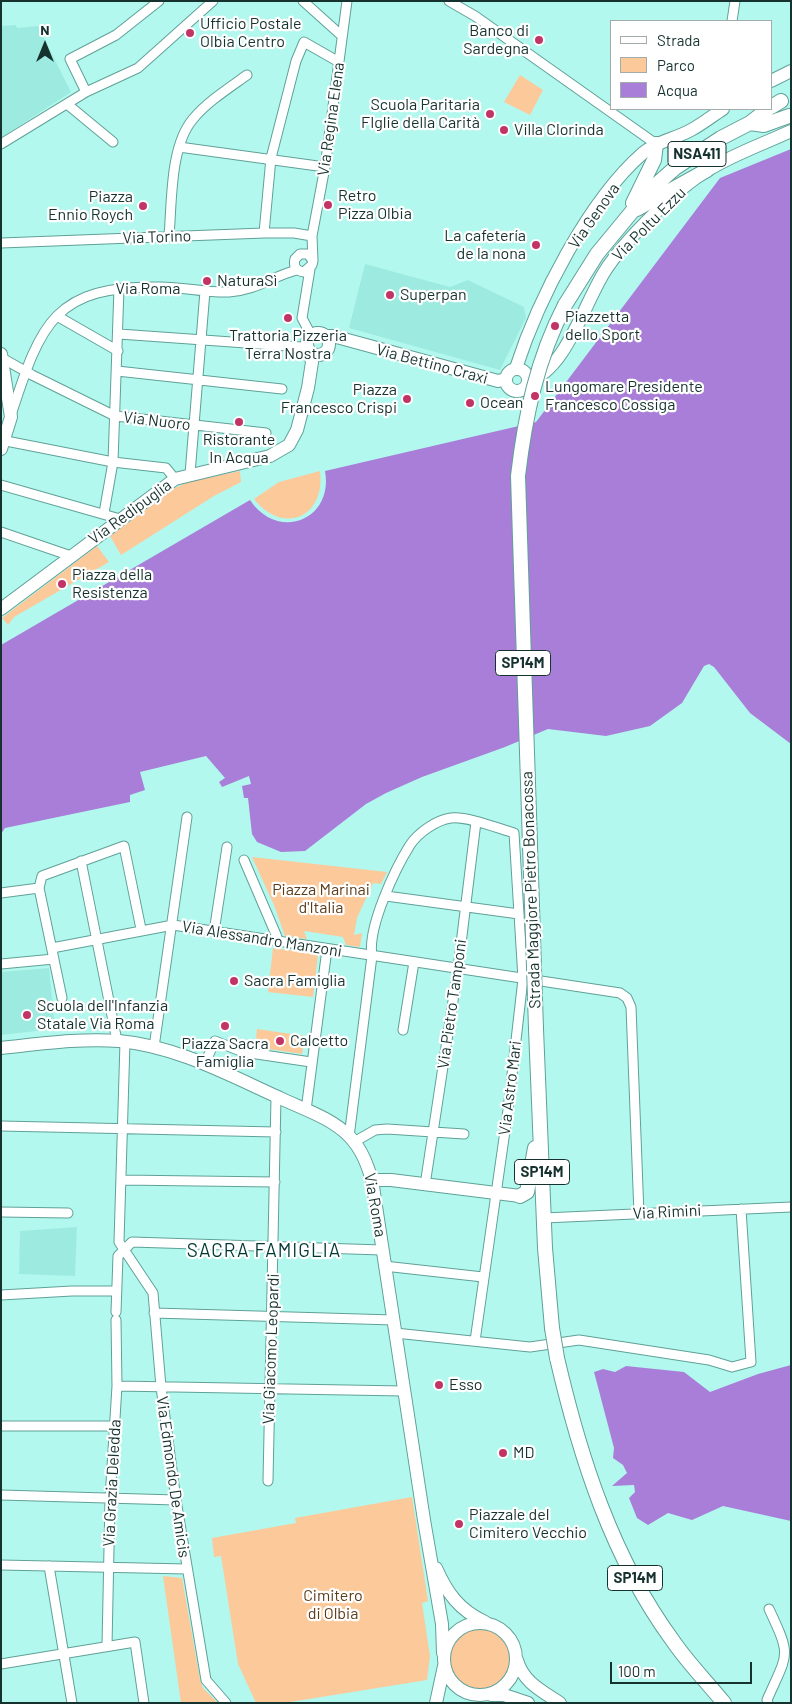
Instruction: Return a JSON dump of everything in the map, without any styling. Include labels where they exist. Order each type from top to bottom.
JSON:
[{"type":"main road","name":"Strada Maggiore Pietro Bonacossa","points":[[724,1703],[673,1641],[624,1556],[584,1463],[557,1358],[552,1328],[544,1218],[518,476],[528,408],[540,363],[556,322],[591,262],[649,191],[675,168],[721,138],[750,124],[768,110]]},
{"type":"main road","name":"Strada Maggiore Pietro Bonacossa","points":[[750,124],[764,125],[789,116]]},
{"type":"main road","points":[[632,211],[634,197],[654,160],[656,144]]},
{"type":"main road","points":[[632,211],[650,203],[684,181],[707,170]]},
{"type":"main road","points":[[520,1196],[527,1192],[540,1126]]},
{"type":"street","points":[[86,92],[70,59],[116,35],[158,1]]},
{"type":"street","points":[[1,144],[86,92],[138,68],[213,1]]},
{"type":"street","points":[[303,1],[342,36]]},
{"type":"street","name":"Via Regina Elena","points":[[311,335],[302,318],[306,281],[311,265],[312,236],[325,167],[347,1]]},
{"type":"street","points":[[449,1],[475,16],[656,144]]},
{"type":"street","points":[[732,20],[735,1]]},
{"type":"street","points":[[264,233],[271,158],[296,61],[304,42],[339,62]]},
{"type":"street","points":[[772,80],[791,71]]},
{"type":"street","points":[[169,236],[179,147],[184,131],[193,118],[247,75]]},
{"type":"street","points":[[67,104],[113,142]]},
{"type":"street","name":"Via Genova","points":[[516,368],[545,300],[579,232],[631,165],[656,144],[690,130],[721,110]]},
{"type":"street","name":"Via Poltu Ezzu","points":[[528,380],[540,377],[553,365],[596,285],[611,262],[637,232],[687,185],[707,170],[791,131]]},
{"type":"street","points":[[179,147],[271,158],[325,167]]},
{"type":"street","name":"Via Torino","points":[[1,243],[264,233],[294,233],[312,236]]},
{"type":"street","name":"Via Regina Elena","points":[[300,254],[312,236]]},
{"type":"street","points":[[306,281],[294,262],[300,254],[308,254],[311,265]]},
{"type":"street","name":"Via Roma","points":[[2,443],[34,349],[57,316],[65,308],[95,292],[119,288],[161,287],[228,292],[249,289],[283,274],[311,265]]},
{"type":"street","points":[[104,513],[113,462],[119,334],[119,288]]},
{"type":"street","points":[[190,474],[206,290]]},
{"type":"street","points":[[57,316],[118,351]]},
{"type":"street","points":[[119,334],[302,346],[316,355],[326,352],[330,344],[327,336],[318,332],[311,335],[307,341],[308,349]]},
{"type":"street","name":"Via Bettino Craxi","points":[[327,336],[498,381],[506,379]]},
{"type":"street","name":"Via Bettino Craxi","points":[[326,352],[358,344]]},
{"type":"street","name":"Via Redipuglia","points":[[1,609],[174,479],[270,456],[289,445],[297,430],[311,373],[312,362],[308,349]]},
{"type":"street","name":"Via Redipuglia","points":[[311,373],[326,352]]},
{"type":"street","points":[[2,356],[10,417]]},
{"type":"street","name":"Via Nuoro","points":[[2,356],[26,372],[115,416],[266,433]]},
{"type":"street","points":[[516,368],[523,370],[528,380],[526,387],[515,391],[509,388],[506,379],[510,372],[516,368]]},
{"type":"street","points":[[117,371],[282,389]]},
{"type":"street","points":[[2,443],[113,462],[166,468],[174,479]]},
{"type":"street","points":[[1,485],[120,519]]},
{"type":"street","points":[[1,532],[71,556]]},
{"type":"street","points":[[154,1047],[173,925],[187,816]]},
{"type":"street","points":[[464,1134],[434,1131],[375,1130],[352,1139],[372,956],[370,938],[386,896],[410,844],[422,832],[438,822],[451,818],[476,822]]},
{"type":"street","name":"Via Astro Mari","points":[[475,1341],[523,979],[514,833],[476,822]]},
{"type":"street","name":"Via Pietro Tamponi","points":[[425,1185],[458,968],[464,907],[476,822]]},
{"type":"street","points":[[62,998],[39,888],[42,876],[124,846],[141,929]]},
{"type":"street","points":[[214,932],[226,847]]},
{"type":"street","points":[[244,860],[277,937],[277,942]]},
{"type":"street","name":"Via Grazia Deledda","points":[[81,861],[121,1042],[122,1129],[119,1242],[124,1250],[118,1256],[116,1291],[117,1386],[110,1498],[107,1646]]},
{"type":"street","points":[[1,893],[39,888]]},
{"type":"street","points":[[386,896],[519,914]]},
{"type":"street","name":"Via Alessandro Manzoni","points":[[52,948],[141,929],[173,925],[618,992],[630,1002],[639,1214]]},
{"type":"street","points":[[306,1110],[327,949]]},
{"type":"street","points":[[1,964],[54,958]]},
{"type":"street","points":[[403,1030],[414,962]]},
{"type":"street","points":[[204,1065],[215,1041],[243,1052],[311,1062]]},
{"type":"street","name":"Via Roma","points":[[1,1048],[71,1042],[121,1042],[154,1047],[204,1065],[306,1110],[336,1126],[352,1139],[365,1157],[372,1180],[384,1266],[442,1624],[444,1660]]},
{"type":"street","name":"Via Giacomo Leopardi","points":[[268,1481],[276,1097]]},
{"type":"street","points":[[1,1126],[276,1132]]},
{"type":"street","points":[[121,1180],[275,1182]]},
{"type":"street","points":[[372,1180],[520,1196]]},
{"type":"street","name":"Via Rimini","points":[[544,1218],[791,1207]]},
{"type":"street","points":[[395,1333],[530,1347],[579,1340],[710,1360],[732,1367],[751,1362],[741,1209]]},
{"type":"street","points":[[1,1212],[68,1213]]},
{"type":"street","points":[[124,1250],[132,1242],[382,1250]]},
{"type":"street","name":"Via Edmondo De Amicis","points":[[124,1250],[152,1293],[161,1387],[176,1500],[206,1680],[226,1703]]},
{"type":"street","points":[[384,1266],[483,1277]]},
{"type":"street","points":[[1,1295],[72,1291],[116,1291]]},
{"type":"street","points":[[154,1313],[394,1320]]},
{"type":"street","points":[[117,1386],[404,1391]]},
{"type":"street","points":[[1,1426],[114,1426]]},
{"type":"street","points":[[1,1495],[176,1500]]},
{"type":"street","points":[[430,1556],[447,1592],[463,1609],[487,1623]]},
{"type":"street","points":[[1,1565],[187,1569]]},
{"type":"street","points":[[49,1566],[72,1703]]},
{"type":"street","points":[[768,1703],[785,1661],[785,1644],[769,1609]]},
{"type":"street","points":[[436,1703],[446,1644],[459,1629],[477,1622],[497,1626],[508,1636],[515,1649],[520,1670],[526,1679],[560,1703]]},
{"type":"street","points":[[1,1664],[135,1642],[144,1703]]},
{"type":"street","points":[[467,1703],[500,1690],[509,1682],[515,1671],[517,1659]]},
{"type":"street","points":[[444,1660],[453,1684],[460,1690],[484,1695],[504,1696],[528,1703]]},
{"type":"shaded area","points":[[16,25],[17,28],[38,26],[71,92],[1,138],[1,26]]},
{"type":"shaded area","points":[[365,264],[450,287],[468,280],[524,307],[526,318],[500,370],[349,328]]},
{"type":"shaded area","name":"Scuola dell'Infanzia Statale Via Roma","points":[[49,968],[55,1029],[1,1035],[1,972]]},
{"type":"shaded area","points":[[77,1227],[75,1276],[19,1274],[20,1231]]},
{"type":"green space","points":[[520,75],[543,90],[530,115],[504,102]]},
{"type":"green space","points":[[240,471],[241,482],[214,496],[121,555],[110,536],[175,488],[188,482]]},
{"type":"green space","points":[[320,471],[320,487],[316,500],[309,510],[300,516],[289,519],[277,517],[265,510],[254,499],[279,482]]},
{"type":"green space","points":[[97,546],[109,562],[14,617],[8,625],[2,618]]},
{"type":"green space","name":"Piazza Marinai d'Italia","points":[[252,857],[387,872],[381,884],[373,883],[357,918],[354,935],[362,933],[360,947],[346,945],[343,937],[304,931],[307,939],[285,936],[274,905]]},
{"type":"green space","points":[[273,948],[318,954],[313,997],[268,992]]},
{"type":"green space","name":"Calcetto","points":[[257,1029],[305,1036],[302,1054],[255,1047]]},
{"type":"green space","name":"Cimitero di Olbia","points":[[412,1497],[428,1601],[422,1603],[430,1656],[427,1680],[284,1703],[256,1703],[238,1664],[221,1556],[214,1557],[212,1538],[296,1523],[295,1518]]},
{"type":"green space","points":[[163,1576],[182,1578],[200,1680],[203,1688],[218,1703],[181,1703]]},
{"type":"green space","points":[[480,1628],[492,1630],[502,1637],[509,1647],[511,1659],[509,1671],[502,1681],[492,1688],[480,1690],[468,1688],[458,1681],[451,1671],[449,1659],[451,1647],[458,1637],[468,1630]]},
{"type":"water","points":[[791,149],[791,744],[750,713],[714,667],[709,664],[704,666],[682,703],[650,726],[606,736],[548,729],[505,747],[422,777],[386,793],[366,804],[305,851],[281,852],[257,842],[252,834],[248,798],[244,798],[242,786],[251,784],[249,776],[222,787],[219,782],[225,778],[206,756],[140,772],[145,790],[130,795],[130,802],[5,828],[1,834],[1,645],[250,500],[262,513],[275,520],[288,522],[301,520],[313,513],[321,502],[326,488],[325,471],[536,422],[720,178]]},
{"type":"water","points":[[791,1365],[791,1521],[723,1506],[692,1520],[668,1513],[648,1525],[637,1518],[629,1498],[635,1492],[634,1485],[612,1486],[627,1473],[623,1465],[613,1458],[614,1448],[594,1372],[603,1369],[615,1372],[626,1366],[684,1372],[710,1392],[758,1374]]},
{"type":"place","name":"Ufficio Postale Olbia Centro","points":[[190,33]]},
{"type":"place","name":"Banco di Sardegna","points":[[539,40]]},
{"type":"place","name":"Scuola Paritaria FIglie della Carità","points":[[490,114]]},
{"type":"place","name":"Villa Clorinda","points":[[504,130]]},
{"type":"place","name":"Retro Pizza Olbia","points":[[328,205]]},
{"type":"place","name":"Piazza Ennio Roych","points":[[143,206]]},
{"type":"place","name":"La cafetería de la nona","points":[[536,245]]},
{"type":"place","name":"NaturaSì","points":[[207,281]]},
{"type":"place","name":"Superpan","points":[[390,295]]},
{"type":"place","name":"Trattoria Pizzeria Terra Nostra","points":[[288,318]]},
{"type":"place","name":"Piazzetta dello Sport","points":[[555,326]]},
{"type":"place","name":"Lungomare Presidente Francesco Cossiga","points":[[535,396]]},
{"type":"place","name":"Piazza Francesco Crispi","points":[[407,399]]},
{"type":"place","name":"Ocean","points":[[470,403]]},
{"type":"place","name":"Ristorante In Acqua","points":[[239,422]]},
{"type":"place","name":"Piazza della Resistenza","points":[[62,584]]},
{"type":"place","name":"Sacra Famiglia","points":[[234,981]]},
{"type":"place","name":"Scuola dell'Infanzia Statale Via Roma","points":[[27,1015]]},
{"type":"place","name":"Piazza Sacra Famiglia","points":[[225,1026]]},
{"type":"place","name":"Calcetto","points":[[280,1041]]},
{"type":"place","name":"Esso","points":[[439,1385]]},
{"type":"place","name":"MD","points":[[503,1453]]},
{"type":"place","name":"Piazzale del Cimitero Vecchio","points":[[459,1524]]},
{"type":"district","name":"SACRA FAMIGLIA","points":[[264,1251]]}]
